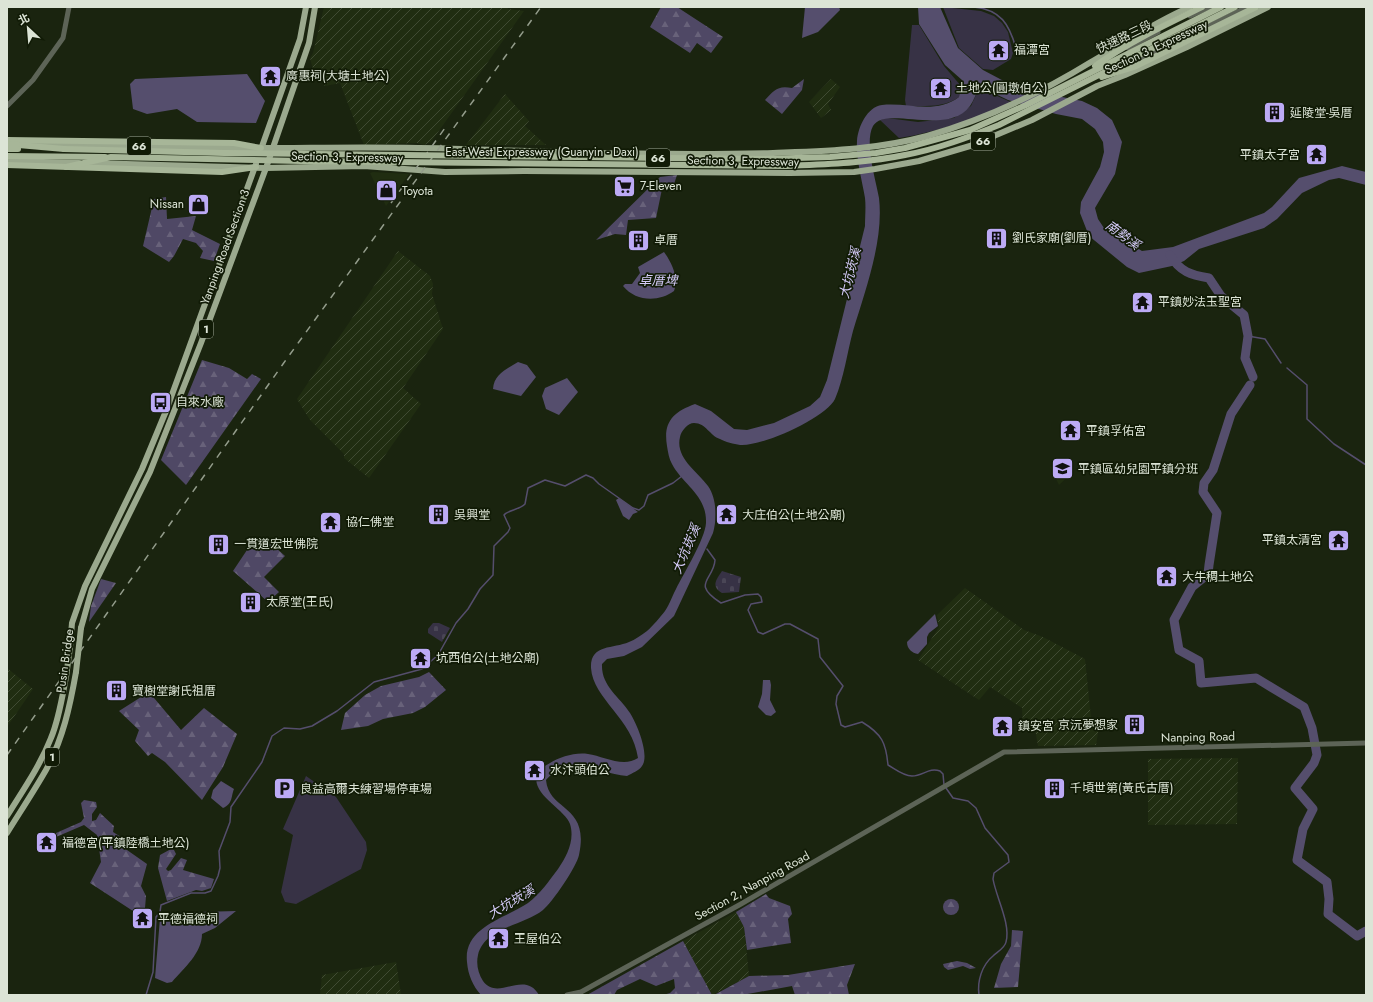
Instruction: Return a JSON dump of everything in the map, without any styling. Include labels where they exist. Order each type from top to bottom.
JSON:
[{"type":"highway","points":[[1085,78],[1114,53],[1146,34],[1202,7]]},
{"type":"highway","name":"East-West Expressway (Guanyin - Daxi)","points":[[7,156],[301,161],[786,166],[860,162],[906,155],[965,139],[999,125],[1221,7]]},
{"type":"highway","name":"East-West Expressway (Guanyin - Daxi)","points":[[7,149],[64,148],[395,156],[761,159],[830,157],[876,153],[905,148],[970,130],[1085,78],[1235,7]]},
{"type":"highway","points":[[1085,78],[1134,67],[1256,7]]},
{"type":"highway","points":[[7,142],[202,142],[234,143],[261,148]]},
{"type":"highway","points":[[7,142],[64,148]]},
{"type":"highway","points":[[66,167],[111,157]]},
{"type":"highway","points":[[7,165],[203,171],[234,171],[256,167]]},
{"type":"main road","name":"Yanping Road Section 3","points":[[133,485],[166,411],[256,167],[261,148],[300,39],[306,7]]},
{"type":"main road","name":"Yanping Road Section 3","points":[[141,490],[155,460],[266,168],[309,43],[316,7]]},
{"type":"main road","name":"Section 3, Expressway","points":[[7,142],[261,148],[430,148],[517,151],[736,154],[853,150],[878,147],[925,136],[977,120],[1014,105],[1090,63],[1144,29],[1190,7]]},
{"type":"main road","name":"Section 3, Expressway","points":[[7,161],[266,168],[364,166],[445,172],[854,172],[920,161],[970,146],[1044,114],[1097,86],[1187,47],[1268,7]]},
{"type":"main road","points":[[231,236],[239,240]]},
{"type":"main road","points":[[204,307],[213,310]]},
{"type":"main road","name":"Pusin Bridge","points":[[7,816],[38,767],[52,737],[60,708],[66,677],[72,623],[85,586],[133,485]]},
{"type":"main road","name":"Pusin Bridge","points":[[7,833],[47,769],[60,737],[69,710],[76,672],[81,628],[92,589],[141,490]]},
{"type":"street","points":[[7,106],[33,80],[63,38],[69,7]]},
{"type":"street","name":"快速路三段","points":[[1090,63],[1122,52],[1173,24],[1210,7]]},
{"type":"street","points":[[1097,86],[1124,67],[1247,7]]},
{"type":"street","points":[[1169,17],[1187,47]]},
{"type":"street","name":"Nanping Road","points":[[948,785],[1004,752],[1366,743]]},
{"type":"street","name":"Section 2, Nanping Road","points":[[567,995],[581,992],[729,911],[948,785]]},
{"type":"shaded area","points":[[324,7],[507,7],[508,9],[524,11],[431,142],[424,145],[417,143],[364,145],[340,83],[325,86],[313,70],[310,58],[313,53]]},
{"type":"shaded area","points":[[831,79],[840,87],[828,104],[831,110],[821,118],[809,102]]},
{"type":"shaded area","points":[[505,94],[529,121],[525,126],[546,145],[466,145]]},
{"type":"shaded area","name":"Toyota","points":[[370,173],[409,174],[386,206]]},
{"type":"shaded area","points":[[398,251],[430,276],[433,284],[432,294],[443,329],[403,388],[421,404],[369,478],[344,458],[344,454],[310,420],[297,399]]},
{"type":"shaded area","name":"平鎮區幼兒園平鎮分班","points":[[1068,459],[1073,472],[1059,485],[1050,467]]},
{"type":"shaded area","points":[[965,588],[1024,630],[1043,637],[1085,659],[1091,718],[1100,721],[1096,745],[1038,746],[1035,729],[1023,728],[1022,708],[990,687],[979,700],[918,660],[939,627],[937,615]]},
{"type":"shaded area","points":[[7,668],[33,689],[7,727]]},
{"type":"shaded area","points":[[1238,758],[1237,824],[1148,825],[1148,759]]},
{"type":"shaded area","points":[[736,912],[744,927],[749,976],[712,995],[683,941]]},
{"type":"shaded area","points":[[396,962],[401,995],[320,995],[322,975]]},
{"type":"green space","points":[[661,7],[677,7],[723,37],[711,53],[697,43],[690,53],[650,27]]},
{"type":"green space","points":[[943,7],[981,11],[994,16],[1002,23],[1008,32],[1013,53],[1011,59],[993,70],[983,69],[959,48]]},
{"type":"green space","points":[[912,25],[919,25],[944,66],[961,86],[959,97],[953,101],[934,106],[906,106],[905,100]]},
{"type":"green space","points":[[804,79],[802,90],[782,114],[765,100],[777,89],[783,87],[792,88]]},
{"type":"green space","points":[[979,88],[1013,103],[957,124],[899,138],[880,120],[887,118],[918,122],[954,118],[971,106]]},
{"type":"green space","points":[[677,175],[674,184],[662,189],[656,218],[628,220],[626,235],[615,234],[596,240],[660,177]]},
{"type":"green space","points":[[166,197],[167,219],[196,216],[192,230],[220,244],[214,261],[200,258],[203,251],[196,243],[183,239],[169,262],[143,246],[154,199]]},
{"type":"green space","points":[[202,360],[229,368],[247,379],[252,374],[261,379],[186,485],[161,460]]},
{"type":"green space","points":[[273,541],[276,548],[285,556],[264,577],[279,592],[268,602],[233,571],[251,544]]},
{"type":"green space","points":[[722,571],[741,577],[739,592],[722,593],[717,588],[716,580]]},
{"type":"green space","points":[[101,579],[116,583],[89,622],[91,606]]},
{"type":"green space","points":[[433,623],[439,623],[450,628],[442,642],[428,633],[428,629]]},
{"type":"green space","points":[[429,672],[446,690],[425,707],[413,713],[383,719],[368,726],[341,730],[345,713],[365,695],[381,686],[419,677]]},
{"type":"green space","points":[[149,692],[181,730],[204,708],[237,734],[223,767],[202,800],[165,762],[152,753],[148,756],[135,741],[139,730],[119,711]]},
{"type":"green space","points":[[306,776],[336,797],[366,842],[367,850],[361,869],[296,904],[285,902],[281,892],[293,835],[283,829]]},
{"type":"green space","points":[[84,800],[96,802],[97,807],[92,814],[92,821],[96,820],[100,813],[114,826],[113,832],[121,837],[117,843],[147,864],[141,886],[146,896],[145,908],[133,911],[90,883],[101,862],[97,835],[84,825],[56,837],[56,833],[81,822],[84,818],[81,803]]},
{"type":"green space","points":[[171,849],[174,850],[176,854],[166,869],[168,871],[171,870],[181,858],[187,860],[183,870],[214,879],[211,888],[202,891],[196,890],[167,901],[158,868],[160,855]]},
{"type":"green space","points":[[766,894],[769,898],[790,906],[792,914],[788,919],[791,943],[747,950],[744,927],[736,912]]},
{"type":"green space","points":[[948,899],[954,899],[959,904],[957,913],[954,915],[948,915],[943,910],[943,904]]},
{"type":"green space","points":[[1012,930],[1023,931],[1018,987],[994,988],[1001,964],[1011,946]]},
{"type":"green space","points":[[683,941],[712,995],[663,995],[670,993],[675,988],[674,979],[656,986],[640,979],[617,990],[614,995],[587,995]]},
{"type":"green space","points":[[957,961],[967,963],[976,968],[970,969],[963,966],[948,970],[943,964]]},
{"type":"green space","points":[[855,964],[847,985],[849,995],[795,995],[792,986],[742,995],[714,995],[749,976],[788,975]]},
{"type":"water","points":[[805,7],[839,7],[840,10],[818,32],[802,38]]},
{"type":"water","points":[[918,7],[940,7],[958,48],[983,70],[1017,88],[1082,101],[1097,108],[1112,120],[1122,142],[1115,174],[1095,208],[1098,219],[1104,228],[1142,251],[1173,247],[1264,213],[1272,207],[1299,178],[1342,166],[1366,172],[1366,185],[1339,178],[1329,180],[1302,193],[1277,219],[1264,228],[1199,249],[1184,261],[1172,266],[1139,273],[1127,267],[1089,236],[1080,213],[1081,202],[1100,167],[1104,152],[1103,142],[1095,129],[1082,119],[1056,114],[1008,100],[979,86],[970,106],[960,115],[947,119],[933,120],[890,118],[880,120],[873,126],[870,152],[879,198],[879,231],[868,283],[853,331],[841,383],[835,399],[829,407],[792,430],[750,444],[740,445],[724,441],[713,435],[702,425],[694,423],[689,424],[682,432],[679,445],[684,458],[708,486],[715,503],[716,515],[713,533],[674,616],[642,647],[624,656],[607,659],[602,664],[604,679],[626,707],[636,724],[644,747],[644,761],[639,769],[627,776],[574,767],[564,768],[555,772],[546,780],[549,790],[554,798],[568,810],[579,826],[581,838],[579,855],[564,884],[547,906],[535,915],[488,938],[482,946],[477,962],[481,978],[489,987],[503,988],[526,985],[533,988],[539,995],[481,995],[471,980],[468,971],[468,950],[472,940],[488,925],[528,903],[536,896],[548,883],[561,864],[571,842],[572,836],[570,824],[567,818],[547,799],[537,785],[536,778],[540,770],[558,759],[578,754],[594,755],[620,762],[632,761],[638,758],[635,744],[629,732],[598,690],[593,679],[591,668],[594,655],[598,651],[634,640],[647,631],[665,611],[698,547],[705,530],[706,523],[703,505],[670,460],[666,438],[668,424],[675,414],[695,404],[711,411],[734,429],[747,430],[774,423],[810,406],[820,397],[827,380],[865,226],[865,198],[858,163],[857,148],[861,124],[864,118],[872,110],[882,105],[931,107],[950,102],[959,97],[962,80],[945,65],[919,24]]},
{"type":"water","points":[[247,74],[265,101],[256,123],[197,122],[177,109],[147,114],[133,109],[130,84],[135,79]]},
{"type":"water","name":"卓厝埤","points":[[664,252],[674,271],[676,281],[674,291],[662,297],[648,299],[634,295],[623,286],[625,284],[632,284],[640,273],[638,267]]},
{"type":"water","points":[[518,362],[527,365],[536,377],[521,396],[493,389],[498,376]]},
{"type":"water","points":[[567,378],[578,392],[559,415],[546,409],[542,396],[545,388]]},
{"type":"water","points":[[619,498],[638,512],[633,514],[629,520],[623,516],[616,500]]},
{"type":"water","points":[[935,614],[938,626],[929,633],[927,637],[927,644],[918,654],[912,652],[908,647],[907,642]]},
{"type":"water","points":[[763,680],[770,680],[770,700],[776,712],[771,716],[766,715],[758,707],[762,694]]},
{"type":"water","points":[[221,781],[234,789],[229,804],[223,808],[211,798],[213,790]]},
{"type":"water","points":[[236,911],[215,928],[202,934],[196,954],[172,982],[167,983],[155,978],[160,918],[164,913]]},
{"type":"waterway","points":[[974,7],[991,11],[997,15],[1007,25],[1016,48]]},
{"type":"waterway","points":[[1170,255],[1186,272],[1209,278],[1221,296],[1244,315],[1248,336],[1245,358],[1253,377]]},
{"type":"waterway","points":[[1248,336],[1265,339],[1281,363]]},
{"type":"waterway","points":[[1287,368],[1307,385],[1307,419],[1334,444],[1366,465]]},
{"type":"waterway","points":[[1250,385],[1231,414],[1213,470],[1204,483],[1203,492],[1217,513],[1208,574],[1192,587],[1174,620],[1179,650],[1199,661],[1201,683],[1256,678],[1304,707],[1312,728],[1317,755],[1314,763],[1295,788],[1313,809],[1303,829],[1297,860],[1327,882],[1329,899],[1328,914],[1357,936],[1366,931]]},
{"type":"waterway","points":[[146,995],[153,972],[156,917],[160,912],[161,905],[191,893],[205,893],[211,891],[220,868],[219,851],[230,822],[231,807],[262,762],[272,736],[284,728],[300,729],[312,726],[337,711],[374,682],[422,669],[438,655],[456,623],[468,609],[480,589],[493,575],[494,546],[510,528],[504,515],[520,508],[525,504],[528,488],[545,480],[565,486],[586,475],[593,478],[633,508],[639,510],[644,506],[648,495],[673,483],[682,476]]},
{"type":"waterway","points":[[707,549],[715,560],[714,567],[705,586],[707,591],[712,596],[721,603],[745,595],[758,594],[761,597],[762,602],[751,604],[748,610],[758,632],[763,634],[785,624],[790,624],[818,639],[820,657],[843,686],[837,696],[836,704],[841,725],[845,727],[862,722],[869,726],[882,740],[886,751],[888,765],[909,776],[916,776],[933,770],[940,771],[943,774],[944,785]]},
{"type":"waterway","points":[[946,788],[953,798],[968,801],[976,808],[985,828],[1008,855],[1009,862],[994,873],[993,879],[1005,919],[1007,935],[1006,942],[1003,948],[989,960],[983,969],[979,984],[979,995]]},
{"type":"railway","points":[[7,755],[283,364],[541,7]]},
{"type":"railway","points":[[391,203],[445,128]]},
{"type":"place","name":"福潭宮","points":[[999,50]]},
{"type":"place","name":"廣惠祠(大塘土地公)","points":[[271,76]]},
{"type":"place","name":"土地公(圓墩伯公)","points":[[940,88]]},
{"type":"place","name":"延陵堂-吳厝","points":[[1274,113]]},
{"type":"place","name":"平鎮太子宮","points":[[1316,155]]},
{"type":"place","name":"7-Eleven","points":[[625,186]]},
{"type":"place","name":"Toyota","points":[[387,191]]},
{"type":"place","name":"Nissan","points":[[199,204]]},
{"type":"place","name":"劉氏家廟(劉厝)","points":[[996,238]]},
{"type":"place","name":"卓厝","points":[[638,240]]},
{"type":"place","name":"平鎮妙法玉聖宮","points":[[1143,302]]},
{"type":"place","name":"自來水廠","points":[[161,402]]},
{"type":"place","name":"平鎮孚佑宮","points":[[1070,431]]},
{"type":"place","name":"平鎮區幼兒園平鎮分班","points":[[1062,469]]},
{"type":"place","name":"吳興堂","points":[[439,515]]},
{"type":"place","name":"大庄伯公(土地公廟)","points":[[727,515]]},
{"type":"place","name":"協仁佛堂","points":[[330,522]]},
{"type":"place","name":"平鎮太清宮","points":[[1338,540]]},
{"type":"place","name":"一貫道宏世佛院","points":[[218,544]]},
{"type":"place","name":"大牛稠土地公","points":[[1166,577]]},
{"type":"place","name":"太原堂(王氏)","points":[[251,602]]},
{"type":"place","name":"坑西伯公(土地公廟)","points":[[421,658]]},
{"type":"place","name":"寶樹堂謝氏祖厝","points":[[117,691]]},
{"type":"place","name":"京沅夢想家","points":[[1134,725]]},
{"type":"place","name":"鎮安宮","points":[[1002,726]]},
{"type":"place","name":"水汴頭伯公","points":[[535,770]]},
{"type":"place","name":"千頃世第(黃氏古厝)","points":[[1055,788]]},
{"type":"place","name":"良益高爾夫練習場停車場","points":[[285,789]]},
{"type":"place","name":"福德宮(平鎮陸橋土地公)","points":[[47,843]]},
{"type":"place","name":"平德福德祠","points":[[142,919]]},
{"type":"place","name":"王屋伯公","points":[[498,939]]},
{"type":"water label","name":"南勢溪","points":[[1123,235]]},
{"type":"water label","name":"大坑崁溪","points":[[850,273]]},
{"type":"water label","name":"大坑崁溪","points":[[686,549]]},
{"type":"water label","name":"大坑崁溪","points":[[511,902]]}]
